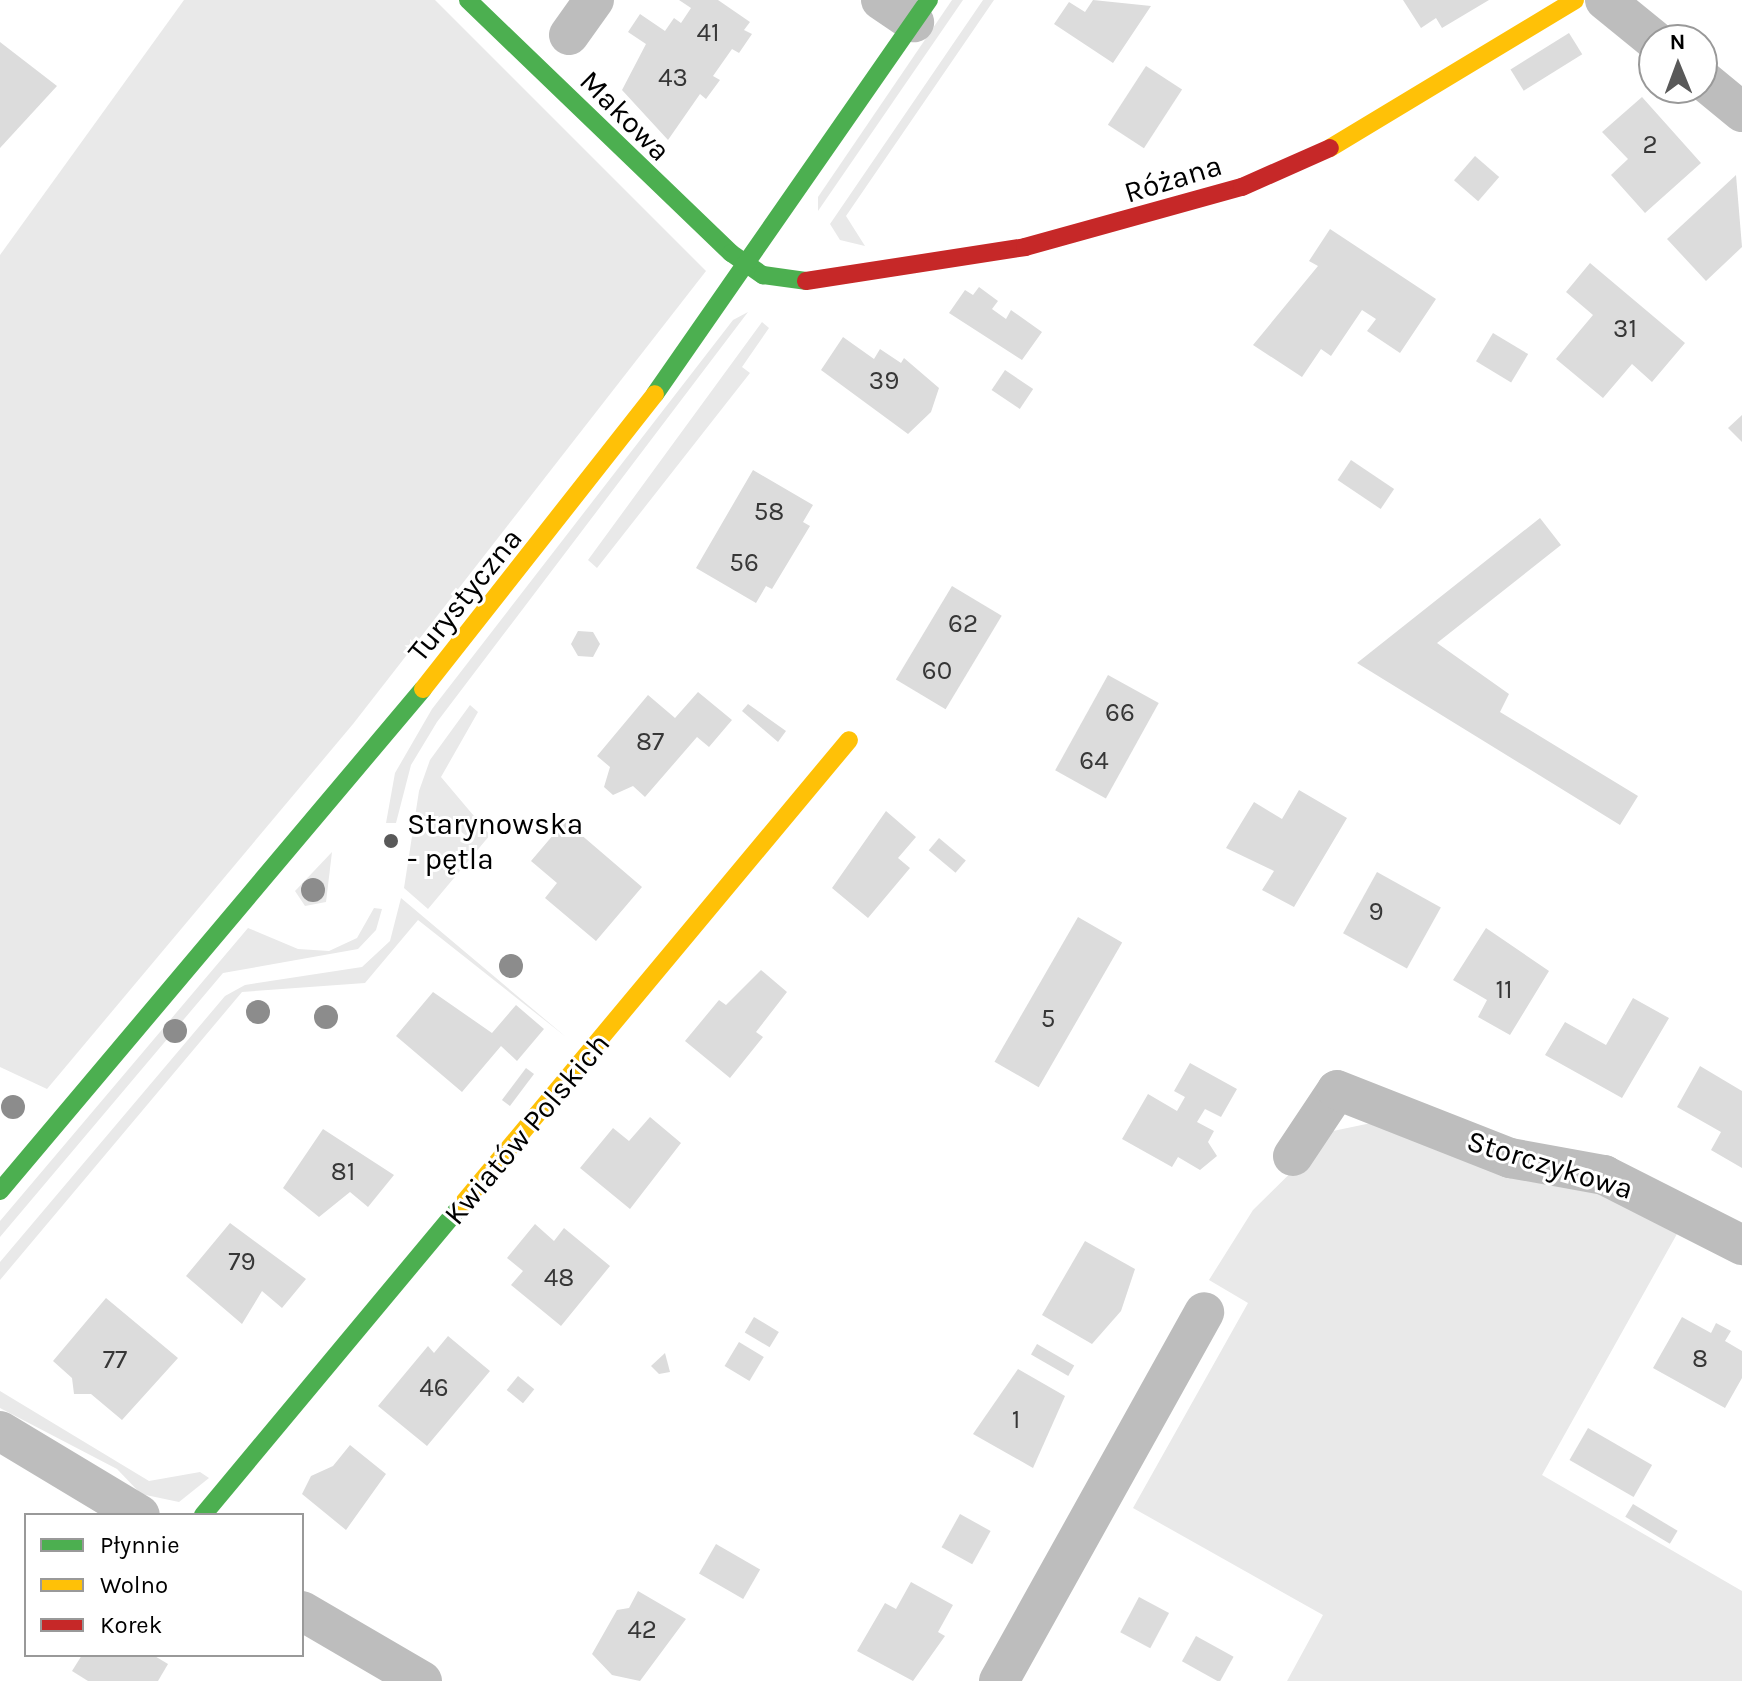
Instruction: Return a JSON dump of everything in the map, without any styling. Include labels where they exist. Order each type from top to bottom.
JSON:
[{"type":"street","name":"Makowa","points":[[468,0],[661,191],[748,265]]},
{"type":"street","points":[[569,35],[594,0]]},
{"type":"street","points":[[881,0],[922,11]]},
{"type":"street","name":"Różana","points":[[748,265],[780,281],[813,280],[1025,247],[1204,200],[1322,153],[1575,0]]},
{"type":"street","points":[[1605,0],[1638,27]]},
{"type":"street","name":"Turystyczna","points":[[0,1191],[496,602],[748,265],[922,11]]},
{"type":"street","points":[[1718,92],[1742,112]]},
{"type":"street","name":"Kwiatów Polskich","points":[[205,1513],[849,740]]},
{"type":"street","name":"Storczykowa","points":[[1293,1156],[1337,1090],[1510,1158],[1604,1175],[1742,1245]]},
{"type":"street","points":[[999,1681],[1204,1312]]},
{"type":"street","points":[[0,1431],[137,1513]]},
{"type":"street","points":[[304,1612],[422,1681]]},
{"type":"shaded area","points":[[184,0],[435,0],[706,271],[353,724],[47,1089],[0,1067],[0,255]]},
{"type":"shaded area","points":[[952,0],[963,0],[818,211],[818,197]]},
{"type":"shaded area","points":[[983,0],[994,0],[846,216],[865,246],[840,240],[830,224]]},
{"type":"shaded area","points":[[748,312],[437,722],[411,765],[396,823],[386,823],[395,773],[432,709],[733,320]]},
{"type":"shaded area","points":[[762,322],[769,328],[742,367],[750,373],[597,568],[588,560]]},
{"type":"shaded area","points":[[470,705],[478,712],[441,777],[490,835],[428,909],[404,888],[419,791],[430,760]]},
{"type":"shaded area","points":[[332,852],[326,902],[305,906],[295,891]]},
{"type":"shaded area","points":[[401,898],[566,1037],[418,920],[365,983],[242,992],[0,1280],[0,1262],[225,996],[245,985],[362,967],[390,941]]},
{"type":"shaded area","points":[[374,908],[382,909],[376,930],[358,949],[223,973],[0,1237],[0,1221],[248,928],[298,949],[329,951],[357,938]]},
{"type":"shaded area","points":[[1376,1122],[1601,1184],[1682,1225],[1542,1475],[1742,1591],[1742,1681],[1287,1681],[1323,1615],[1133,1508],[1248,1303],[1209,1280],[1253,1210],[1333,1131]]},
{"type":"shaded area","points":[[0,1391],[149,1481],[200,1472],[209,1478],[179,1502],[141,1494],[117,1469],[0,1408]]},
{"type":"building","points":[[679,0],[718,0],[750,22],[744,30],[752,34],[739,53],[732,49],[713,76],[720,80],[706,99],[700,94],[668,140],[622,90],[646,44],[628,32],[640,14],[665,31],[674,18],[681,23],[691,8]]},
{"type":"building","points":[[1093,0],[1151,6],[1113,63],[1054,24],[1069,2],[1085,12]]},
{"type":"building","points":[[1403,0],[1489,0],[1442,28],[1436,18],[1421,28]]},
{"type":"building","points":[[1569,33],[1582,54],[1524,91],[1510,70]]},
{"type":"building","points":[[0,42],[57,86],[0,148]]},
{"type":"building","points":[[1146,66],[1182,89],[1144,148],[1108,125]]},
{"type":"building","points":[[1638,100],[1638,104],[1648,104],[1701,163],[1645,213],[1611,175],[1628,159],[1602,132]]},
{"type":"building","points":[[1475,156],[1499,177],[1478,201],[1454,180]]},
{"type":"building","points":[[1736,175],[1742,247],[1706,281],[1667,239]]},
{"type":"building","points":[[1330,229],[1436,299],[1400,353],[1367,331],[1376,319],[1362,310],[1331,356],[1321,349],[1302,377],[1253,345],[1318,266],[1309,261]]},
{"type":"building","points":[[1590,263],[1685,343],[1652,382],[1632,364],[1603,398],[1556,359],[1593,315],[1566,292]]},
{"type":"building","points":[[979,287],[998,301],[992,309],[1006,319],[1011,310],[1042,332],[1022,360],[949,313],[965,290],[973,295]]},
{"type":"building","points":[[1493,333],[1528,354],[1511,382],[1476,361]]},
{"type":"building","points":[[843,337],[874,359],[880,349],[901,363],[904,358],[939,388],[931,412],[908,434],[821,370]]},
{"type":"building","points":[[1005,370],[1033,389],[1020,409],[992,390]]},
{"type":"building","points":[[1742,415],[1742,442],[1728,428]]},
{"type":"building","points":[[1351,460],[1394,489],[1381,509],[1338,480]]},
{"type":"building","points":[[753,470],[813,505],[803,522],[810,526],[772,589],[766,586],[756,603],[696,568]]},
{"type":"building","points":[[1540,518],[1561,545],[1437,643],[1509,694],[1500,712],[1638,796],[1620,825],[1357,663]]},
{"type":"building","points":[[952,586],[1002,616],[946,709],[896,679]]},
{"type":"building","points":[[578,631],[593,632],[600,644],[593,657],[578,656],[571,644]]},
{"type":"building","points":[[1108,675],[1159,703],[1106,798],[1055,770]]},
{"type":"building","points":[[698,692],[732,720],[709,747],[697,737],[645,797],[633,786],[613,795],[604,787],[610,767],[597,756],[648,695],[675,718]]},
{"type":"building","points":[[748,704],[786,731],[778,742],[742,711]]},
{"type":"building","points":[[1299,790],[1347,818],[1294,907],[1262,890],[1274,871],[1226,848],[1254,802],[1282,819]]},
{"type":"building","points":[[886,811],[916,837],[898,858],[910,868],[868,918],[832,888]]},
{"type":"building","points":[[565,821],[642,887],[596,941],[545,898],[557,883],[531,861]]},
{"type":"building","points":[[939,838],[966,860],[956,873],[929,850]]},
{"type":"building","points":[[1377,872],[1441,907],[1407,969],[1343,933]]},
{"type":"building","points":[[1078,917],[1122,943],[1039,1087],[995,1062]]},
{"type":"building","points":[[1486,928],[1549,971],[1510,1035],[1478,1017],[1487,1000],[1453,980]]},
{"type":"building","points":[[761,970],[787,992],[756,1032],[763,1037],[730,1078],[685,1041],[719,1000],[726,1005]]},
{"type":"building","points":[[433,992],[492,1033],[516,1005],[544,1029],[517,1061],[501,1046],[462,1092],[396,1036]]},
{"type":"building","points":[[1633,998],[1669,1018],[1622,1098],[1545,1055],[1565,1022],[1606,1045]]},
{"type":"building","points":[[1190,1063],[1237,1089],[1221,1117],[1205,1109],[1197,1122],[1214,1131],[1208,1142],[1217,1156],[1200,1170],[1178,1157],[1172,1167],[1122,1139],[1148,1094],[1177,1111],[1185,1097],[1174,1091]]},
{"type":"building","points":[[1700,1066],[1742,1091],[1742,1168],[1711,1150],[1721,1132],[1677,1107]]},
{"type":"building","points":[[526,1068],[534,1074],[510,1106],[502,1100]]},
{"type":"building","points":[[650,1117],[681,1143],[630,1209],[580,1168],[613,1128],[629,1141]]},
{"type":"building","points":[[323,1129],[394,1175],[368,1207],[350,1192],[319,1217],[283,1188]]},
{"type":"building","points":[[230,1223],[306,1279],[282,1308],[262,1291],[242,1324],[186,1276]]},
{"type":"building","points":[[535,1224],[554,1241],[564,1228],[610,1266],[561,1326],[511,1285],[523,1271],[507,1258]]},
{"type":"building","points":[[1085,1241],[1135,1269],[1121,1311],[1092,1344],[1042,1315]]},
{"type":"building","points":[[106,1298],[178,1358],[122,1420],[91,1394],[74,1394],[72,1378],[53,1361]]},
{"type":"building","points":[[754,1317],[779,1332],[770,1347],[745,1332]]},
{"type":"building","points":[[1682,1317],[1711,1333],[1716,1323],[1731,1331],[1725,1341],[1742,1351],[1742,1378],[1725,1408],[1653,1368]]},
{"type":"building","points":[[448,1336],[490,1371],[427,1446],[378,1406],[428,1346],[434,1353]]},
{"type":"building","points":[[739,1342],[764,1357],[749,1381],[725,1366]]},
{"type":"building","points":[[1037,1344],[1074,1366],[1068,1376],[1031,1354]]},
{"type":"building","points":[[665,1353],[670,1372],[659,1374],[651,1366]]},
{"type":"building","points":[[1018,1369],[1065,1396],[1033,1468],[973,1434]]},
{"type":"building","points":[[518,1376],[534,1389],[523,1403],[507,1390]]},
{"type":"building","points":[[1588,1428],[1652,1465],[1634,1497],[1570,1460]]},
{"type":"building","points":[[350,1445],[386,1474],[346,1530],[302,1494],[311,1476],[333,1466]]},
{"type":"building","points":[[1633,1504],[1678,1531],[1670,1544],[1625,1517]]},
{"type":"building","points":[[960,1514],[991,1531],[972,1564],[942,1547]]},
{"type":"building","points":[[716,1544],[760,1570],[743,1599],[699,1573]]},
{"type":"building","points":[[911,1582],[953,1605],[938,1632],[945,1636],[913,1681],[857,1651],[885,1603],[896,1609]]},
{"type":"building","points":[[638,1591],[686,1619],[640,1681],[612,1675],[592,1654],[617,1610],[629,1608]]},
{"type":"building","points":[[1139,1597],[1169,1613],[1150,1648],[1120,1632]]},
{"type":"building","points":[[1196,1636],[1234,1657],[1220,1681],[1182,1661]]},
{"type":"building","points":[[81,1657],[156,1657],[168,1664],[158,1681],[88,1681],[72,1671]]},
{"type":"traffic: fast","points":[[468,0],[731,253],[763,275],[806,281]]},
{"type":"traffic: fast","points":[[655,394],[929,0]]},
{"type":"traffic: fast","points":[[0,1191],[423,689]]},
{"type":"traffic: fast","points":[[205,1513],[459,1208]]},
{"type":"traffic: slow","points":[[1330,148],[1575,0]]},
{"type":"traffic: slow","points":[[423,689],[655,394]]},
{"type":"traffic: slow","points":[[459,1208],[849,740]]},
{"type":"traffic: jam","points":[[806,281],[1025,247],[1242,187],[1330,148]]},
{"type":"place","name":"Starynowska - pętla","points":[[391,841]]}]
